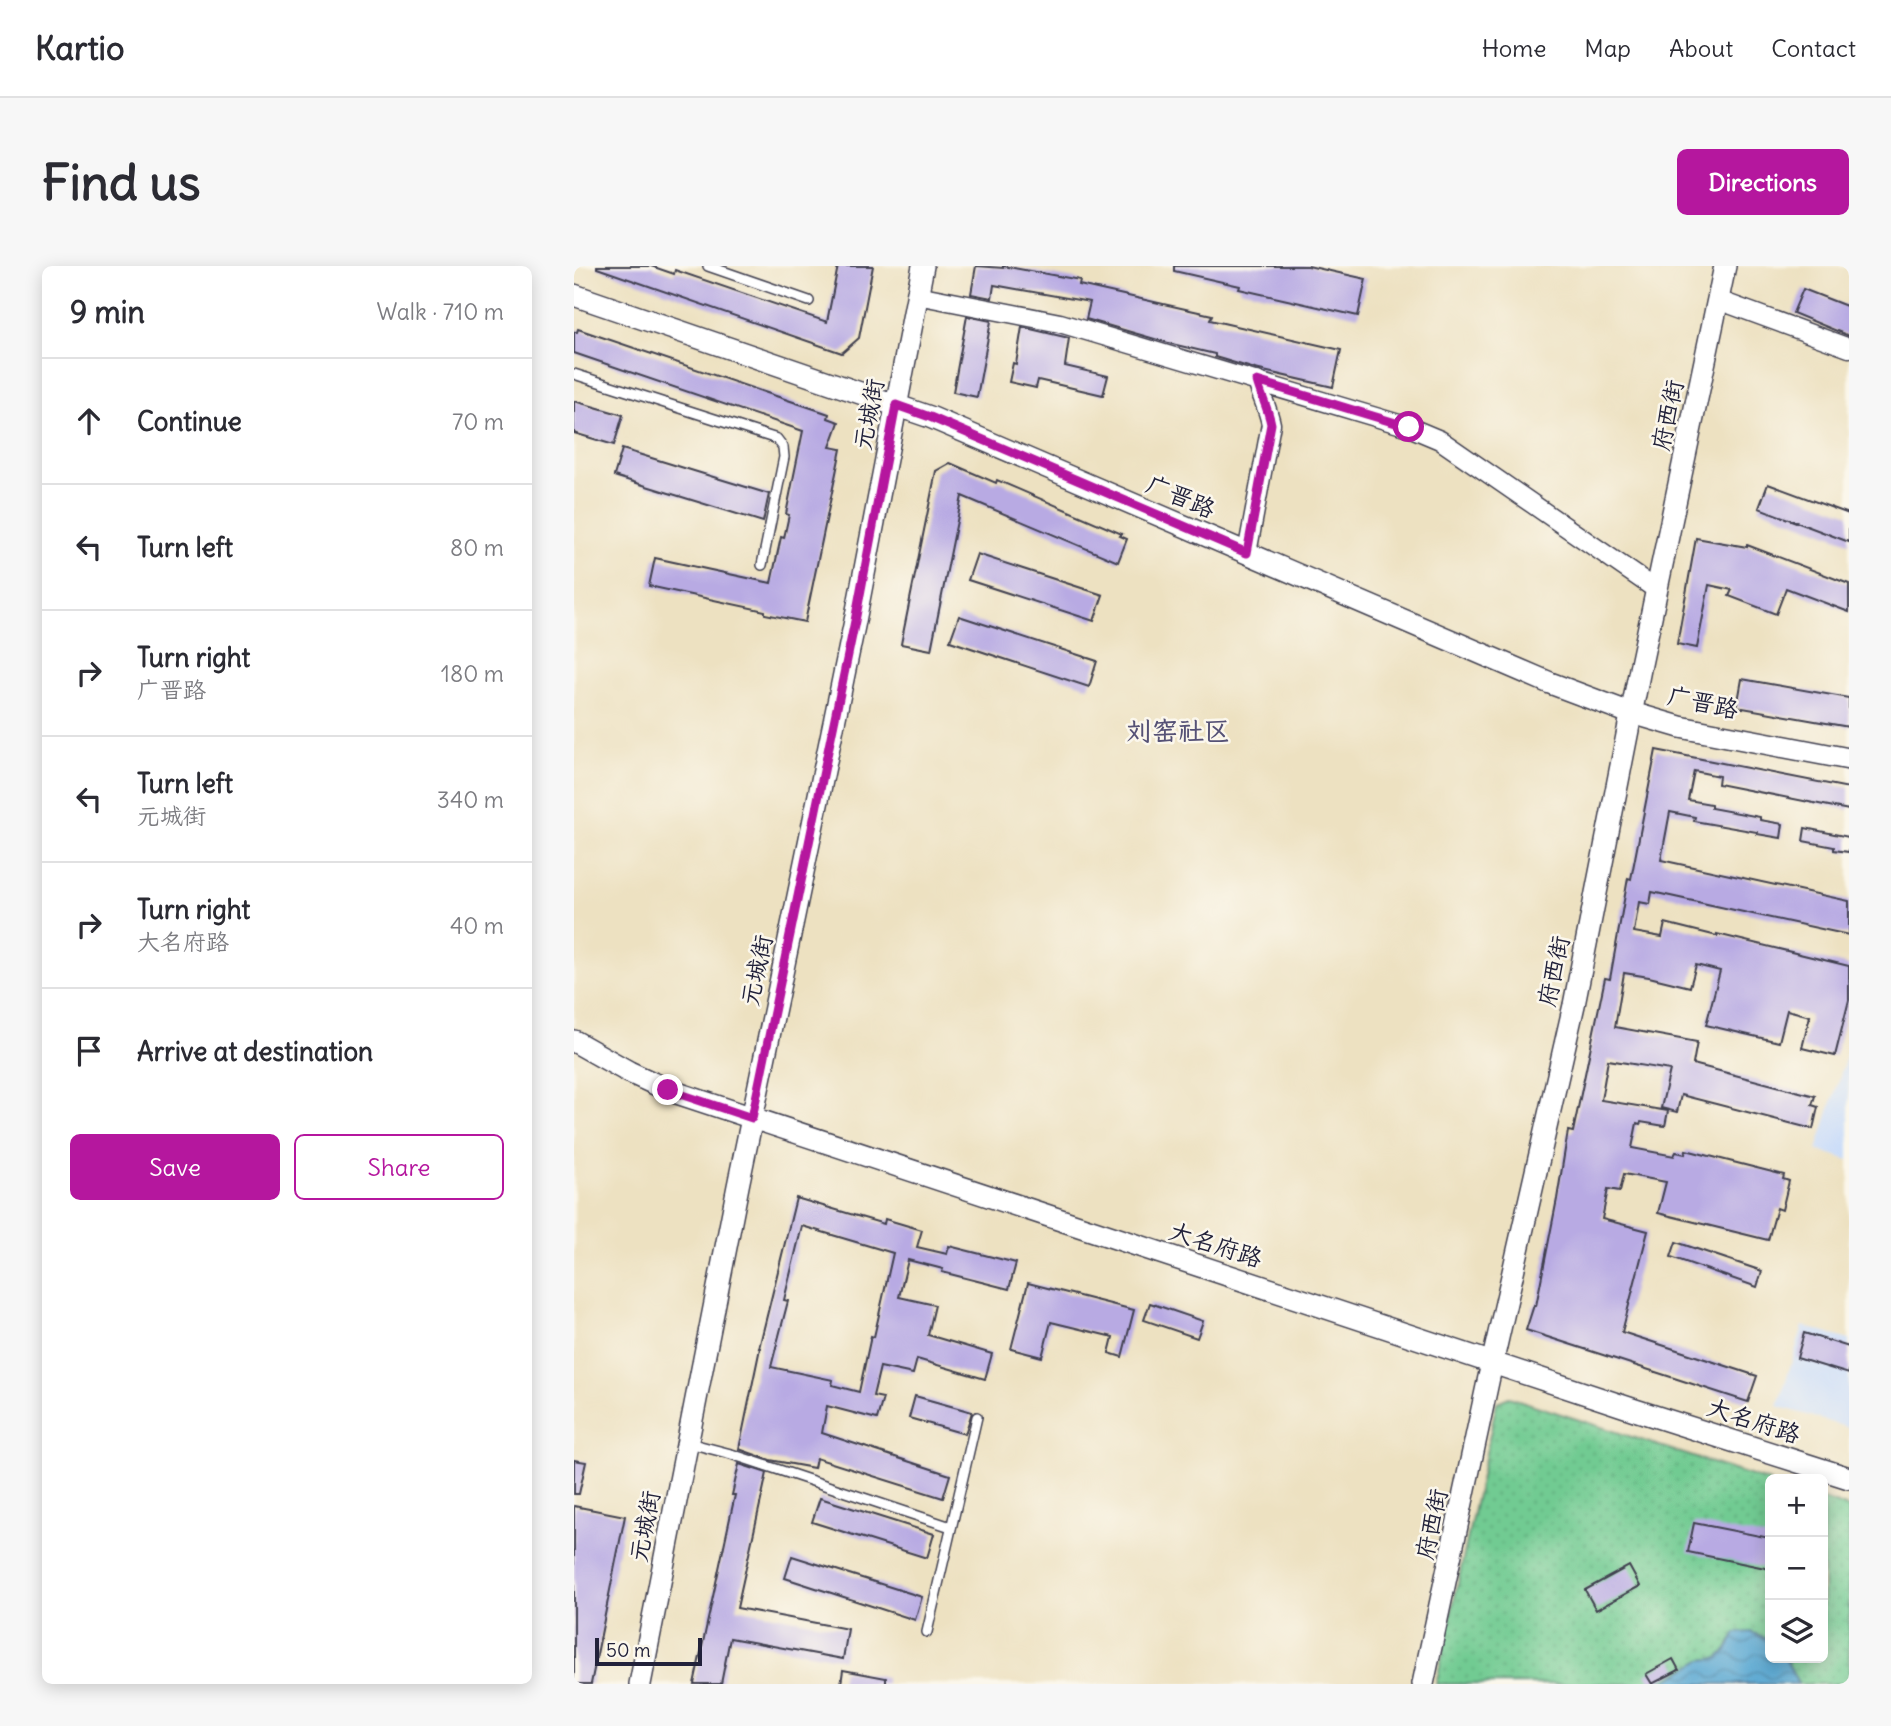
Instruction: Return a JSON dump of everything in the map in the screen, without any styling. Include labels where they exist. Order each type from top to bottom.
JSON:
[{"type":"street","name":"元城街","points":[[640,1684],[750,1125],[855,621],[923,266]]},
{"type":"street","name":"府西街","points":[[1423,1684],[1574,1004],[1725,266]]},
{"type":"street","name":"广晋路","points":[[574,295],[930,417],[1550,683],[1680,727],[1849,759]]},
{"type":"street","points":[[917,295],[1060,323],[1409,427],[1440,440],[1657,590]]},
{"type":"street","points":[[1718,300],[1849,348]]},
{"type":"street","points":[[1247,553],[1271,424],[1257,381]]},
{"type":"street","name":"大名府路","points":[[574,1041],[629,1072],[750,1125]]},
{"type":"street","name":"大名府路","points":[[574,1058],[622,1085],[662,1103],[750,1125],[1491,1370],[1791,1474]]},
{"type":"street","name":"大名府路","points":[[1491,1370],[1849,1478]]},
{"type":"street","points":[[1828,1487],[1849,1494]]},
{"type":"lane","points":[[708,266],[809,301]]},
{"type":"lane","points":[[574,374],[776,439],[783,447],[784,457],[762,565]]},
{"type":"lane","points":[[928,1632],[976,1416]]},
{"type":"lane","points":[[687,1443],[731,1454],[951,1527]]},
{"type":"shaded area","points":[[1849,1047],[1849,1160],[1817,1150]]},
{"type":"shaded area","points":[[1803,1326],[1849,1340],[1849,1428],[1778,1406]]},
{"type":"green space","points":[[1509,1397],[1765,1480],[1765,1638],[1751,1632],[1731,1641],[1727,1650],[1718,1658],[1702,1660],[1659,1684],[1436,1684],[1497,1402]]},
{"type":"green space","points":[[1828,1501],[1849,1508],[1849,1684],[1798,1684],[1788,1663],[1828,1663]]},
{"type":"water","points":[[1751,1632],[1765,1638],[1765,1663],[1788,1663],[1798,1684],[1659,1684],[1702,1660],[1718,1658],[1727,1650],[1736,1633]]},
{"type":"building","points":[[597,266],[651,266],[674,274],[675,270],[827,322],[838,266],[873,266],[859,338],[842,353]]},
{"type":"building","points":[[976,266],[1003,266],[1080,280],[1079,285],[1212,315],[1210,320],[1341,350],[1333,387],[1255,369],[1215,357],[1215,354],[1086,319],[1090,302],[994,285],[992,298],[971,294]]},
{"type":"building","points":[[1174,266],[1308,266],[1366,279],[1358,316],[1239,289],[1240,286],[1174,271]]},
{"type":"building","points":[[1803,289],[1849,307],[1849,336],[1793,313]]},
{"type":"building","points":[[967,316],[991,321],[977,397],[953,392]]},
{"type":"building","points":[[1022,327],[1069,338],[1065,366],[1108,376],[1103,395],[1038,380],[1036,388],[1009,382],[1013,363],[1016,364]]},
{"type":"building","points":[[578,329],[829,414],[828,418],[839,422],[830,447],[841,449],[805,622],[649,586],[655,558],[771,583],[781,537],[784,538],[789,515],[786,514],[803,431],[574,353],[574,332]]},
{"type":"building","points":[[574,401],[623,415],[614,445],[574,433]]},
{"type":"building","points":[[622,449],[769,494],[763,522],[614,476]]},
{"type":"building","points":[[950,463],[996,483],[997,480],[1122,534],[1120,536],[1127,539],[1118,562],[962,496],[931,650],[901,644],[936,471]]},
{"type":"building","points":[[1768,484],[1849,514],[1849,542],[1759,508]]},
{"type":"building","points":[[1696,538],[1747,545],[1849,584],[1849,612],[1786,588],[1776,614],[1729,596],[1732,590],[1709,585],[1697,648],[1677,644]]},
{"type":"building","points":[[977,554],[1103,595],[1094,621],[968,580]]},
{"type":"building","points":[[959,616],[1097,661],[1089,687],[950,641]]},
{"type":"building","points":[[1742,679],[1849,698],[1849,727],[1737,707]]},
{"type":"building","points":[[1656,750],[1849,788],[1849,810],[1718,784],[1719,776],[1694,771],[1688,800],[1711,804],[1711,808],[1783,824],[1781,838],[1694,821],[1695,817],[1670,812],[1661,860],[1849,901],[1849,935],[1652,892],[1650,904],[1639,902],[1634,932],[1662,937],[1665,923],[1849,966],[1849,1000],[1835,1056],[1802,1048],[1810,1016],[1787,1010],[1779,1042],[1706,1025],[1720,971],[1696,965],[1690,987],[1624,973],[1615,1027],[1697,1042],[1693,1064],[1815,1096],[1812,1105],[1818,1107],[1813,1129],[1681,1095],[1677,1112],[1661,1108],[1670,1070],[1608,1060],[1601,1100],[1668,1111],[1665,1126],[1637,1123],[1632,1148],[1674,1156],[1676,1152],[1685,1154],[1686,1150],[1784,1175],[1783,1179],[1789,1181],[1782,1210],[1777,1208],[1768,1240],[1658,1213],[1666,1182],[1624,1174],[1620,1191],[1608,1189],[1602,1219],[1648,1231],[1622,1332],[1757,1376],[1748,1402],[1526,1330],[1534,1305],[1536,1306],[1568,1131],[1573,1132],[1605,978],[1610,979],[1628,878],[1631,879]]},
{"type":"building","points":[[1805,828],[1849,837],[1849,852],[1803,841]]},
{"type":"building","points":[[796,1198],[884,1224],[885,1219],[922,1230],[917,1247],[947,1254],[949,1246],[1016,1263],[1009,1289],[942,1272],[943,1269],[908,1260],[899,1297],[935,1305],[928,1335],[992,1354],[985,1379],[917,1359],[913,1374],[880,1367],[873,1396],[883,1398],[877,1419],[827,1406],[822,1433],[950,1475],[943,1498],[816,1458],[814,1468],[770,1460],[739,1449],[759,1348]],"holes":[[[802,1226],[893,1253],[859,1392],[832,1385],[833,1380],[771,1367],[788,1301],[784,1300]]]},
{"type":"building","points":[[1676,1242],[1762,1271],[1757,1287],[1671,1257]]},
{"type":"building","points":[[1028,1283],[1134,1310],[1122,1357],[1109,1353],[1113,1337],[1051,1322],[1042,1357],[1011,1349]]},
{"type":"building","points":[[1150,1303],[1203,1321],[1197,1338],[1144,1320]]},
{"type":"building","points":[[1804,1333],[1849,1347],[1849,1374],[1797,1358]]},
{"type":"building","points":[[915,1396],[972,1412],[965,1434],[909,1418]]},
{"type":"building","points":[[574,1460],[586,1462],[579,1494],[574,1494]]},
{"type":"building","points":[[739,1464],[767,1473],[737,1608],[848,1629],[843,1659],[730,1638],[721,1684],[694,1684],[735,1495],[732,1495]]},
{"type":"building","points":[[820,1498],[934,1534],[927,1558],[812,1522]]},
{"type":"building","points":[[574,1506],[625,1516],[591,1684],[574,1684]]},
{"type":"building","points":[[1694,1523],[1765,1537],[1765,1568],[1688,1552]]},
{"type":"building","points":[[792,1556],[922,1597],[915,1620],[785,1578]]},
{"type":"building","points":[[1629,1566],[1640,1586],[1596,1610],[1585,1590]]},
{"type":"building","points":[[1673,1659],[1679,1670],[1652,1684],[1646,1674]]},
{"type":"building","points":[[843,1670],[886,1678],[886,1684],[841,1684]]},
{"type":"district","name":"刘窑社区","points":[[1178,730]]},
{"type":"route","points":[[668,1090],[752,1118],[855,621],[896,405],[930,417],[1247,553],[1271,424],[1257,381],[1409,427]]}]
